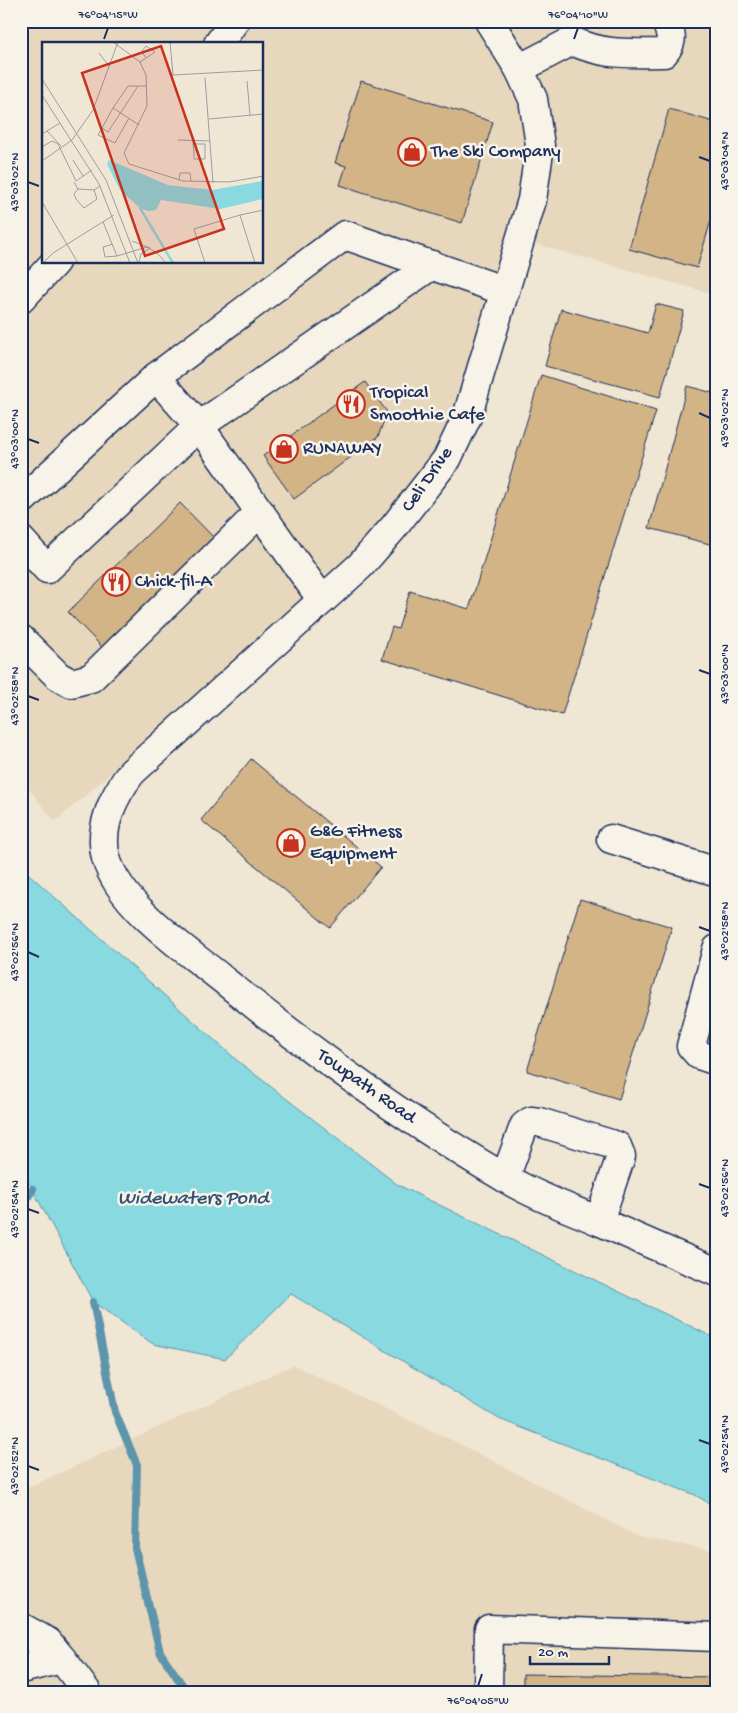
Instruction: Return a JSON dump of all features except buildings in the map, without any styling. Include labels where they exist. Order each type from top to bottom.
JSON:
[{"type":"street","points":[[219,42],[235,21]]},
{"type":"street","name":"Celi Drive","points":[[110,810],[119,788],[132,772],[360,566],[446,459],[467,417],[532,200],[540,145],[533,98],[520,69],[489,21]]},
{"type":"street","points":[[520,69],[571,31],[595,51],[664,53],[670,45],[672,32],[665,21]]},
{"type":"street","points":[[21,501],[156,377],[345,235],[505,291]]},
{"type":"street","points":[[21,299],[53,264]]},
{"type":"street","points":[[21,540],[47,569],[199,426],[432,265]]},
{"type":"street","points":[[156,377],[199,426],[322,600]]},
{"type":"street","points":[[21,638],[58,676],[71,683],[91,678],[260,512]]},
{"type":"street","name":"Towpath Road","points":[[110,810],[104,829],[106,858],[126,895],[158,927],[360,1086],[446,1143],[506,1178],[717,1272]]},
{"type":"street","points":[[611,839],[717,872]]},
{"type":"street","points":[[717,949],[712,982],[691,1046],[699,1055],[717,1061]]},
{"type":"street","points":[[506,1178],[524,1126],[531,1122],[539,1122],[616,1146],[621,1156],[599,1221]]},
{"type":"street","points":[[21,1627],[48,1642],[87,1692]]},
{"type":"street","points":[[488,1692],[490,1629],[717,1637]]},
{"type":"street","points":[[21,1641],[62,1659]]},
{"type":"street","points":[[21,1669],[62,1659]]},
{"type":"shaded area","points":[[21,21],[717,21],[717,295],[514,238],[462,400],[435,450],[347,566],[55,822],[21,779]]},
{"type":"shaded area","points":[[293,1365],[460,1444],[639,1537],[717,1551],[717,1692],[21,1692],[21,1491]]},
{"type":"water","name":"Widewaters Pond","points":[[21,867],[239,1062],[398,1185],[717,1339],[717,1508],[695,1495],[499,1419],[291,1294],[225,1359],[153,1344],[93,1302],[21,1168]]},
{"type":"waterway","points":[[21,1208],[33,1189]]},
{"type":"waterway","points":[[93,1302],[115,1412],[137,1465],[135,1548],[160,1652],[187,1692]]},
{"type":"place","name":"The Ski Company","points":[[412,152]]},
{"type":"place","name":"Tropical Smoothie Cafe","points":[[351,404]]},
{"type":"place","name":"RUNᴀWAY","points":[[284,449]]},
{"type":"place","name":"Chick-fil-A","points":[[116,582]]},
{"type":"place","name":"G&G Fitness Equipment","points":[[291,843]]}]
